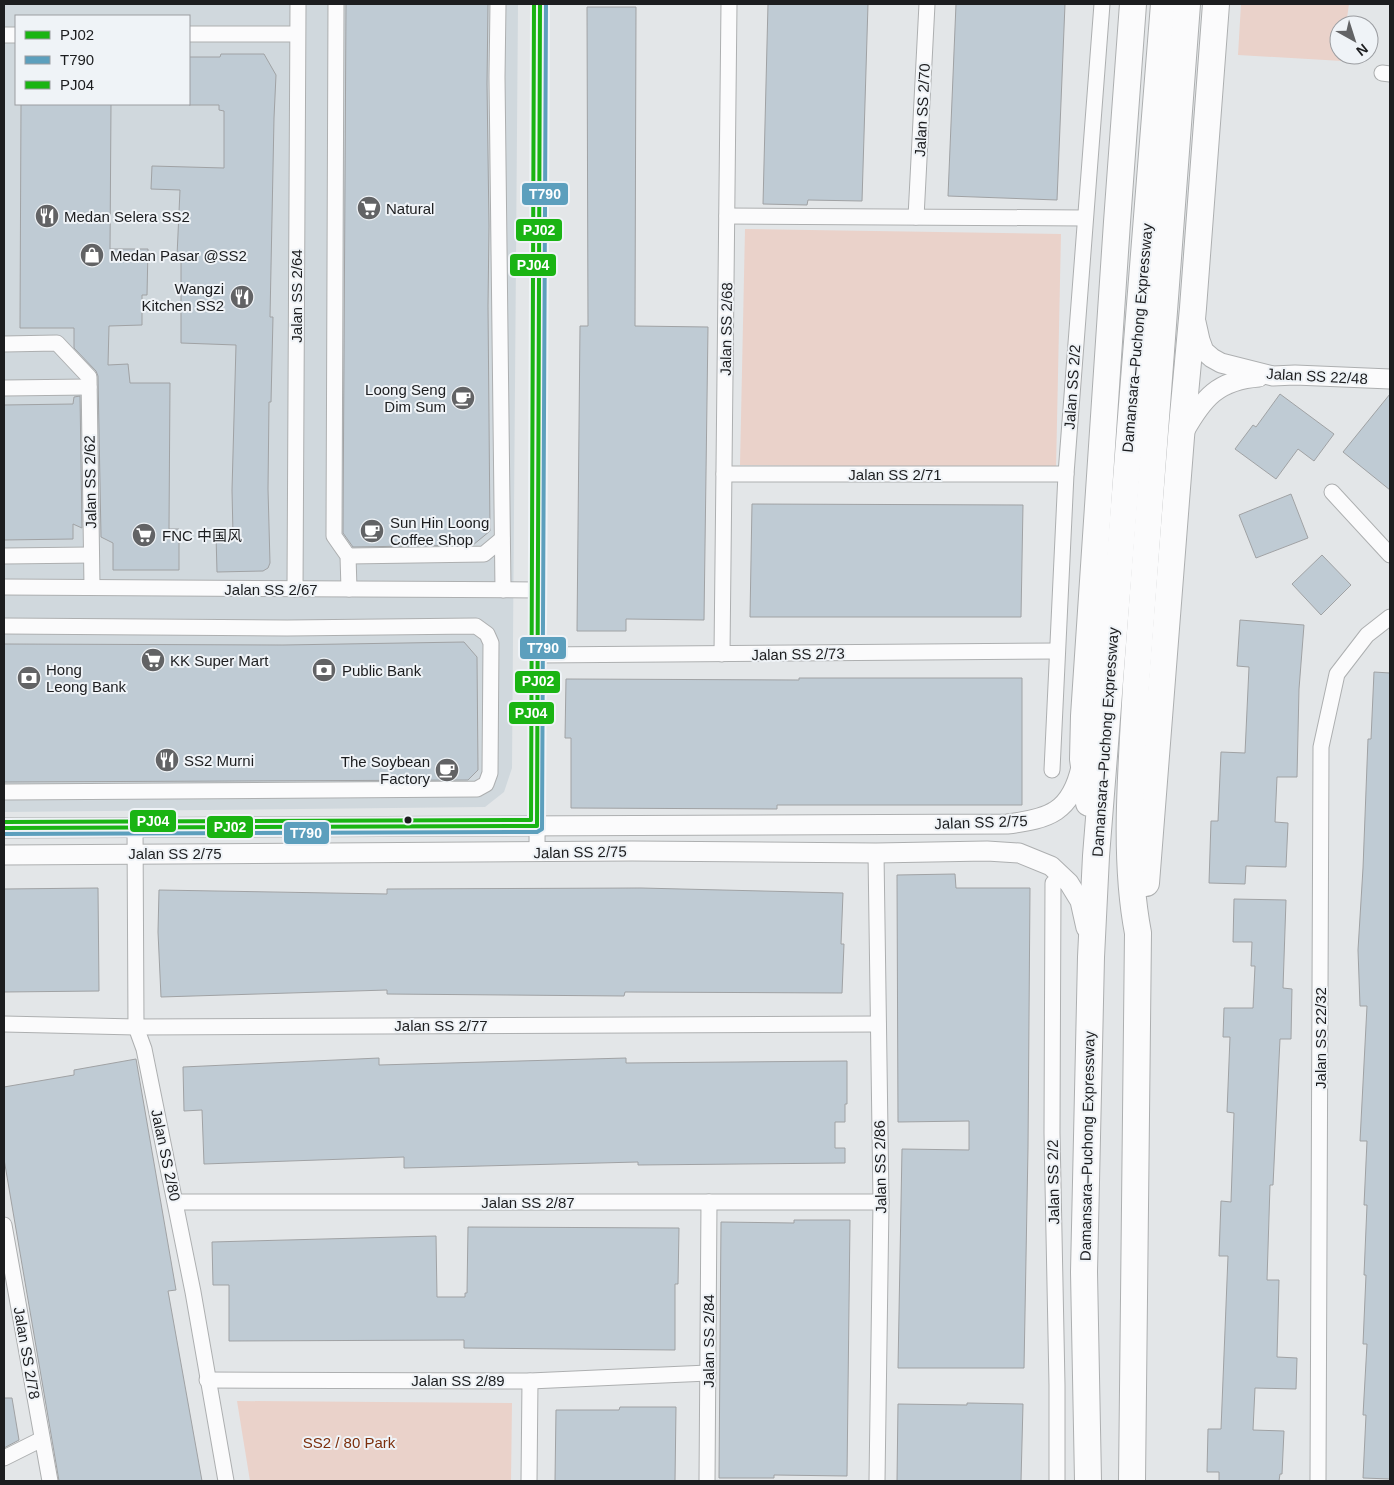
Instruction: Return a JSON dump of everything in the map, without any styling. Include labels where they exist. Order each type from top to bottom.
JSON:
[{"type":"highway","points":[[1096,856],[1083,759],[1084,716],[1133,4]]},
{"type":"highway","name":"Damansara–Puchong Expressway","points":[[1088,1481],[1084,1272],[1091,957],[1096,856],[1164,4]]},
{"type":"highway","name":"Damansara–Puchong Expressway","points":[[1132,1481],[1138,933],[1131,885],[1131,841],[1136,685],[1187,4]]},
{"type":"highway","points":[[1138,933],[1149,859],[1216,4]]},
{"type":"street","name":"Jalan SS 2/64","points":[[295,589],[298,4]]},
{"type":"street","points":[[336,4],[334,536],[348,556],[349,589]]},
{"type":"street","points":[[498,4],[497,77],[503,590]]},
{"type":"street","points":[[537,852],[540,4]]},
{"type":"street","name":"Jalan SS 2/68","points":[[722,654],[729,4]]},
{"type":"street","name":"Jalan SS 2/70","points":[[916,217],[927,4]]},
{"type":"street","name":"Jalan SS 2/2","points":[[1052,770],[1066,474],[1084,218],[1102,4]]},
{"type":"street","points":[[190,34],[297,34]]},
{"type":"street","points":[[727,216],[1084,218]]},
{"type":"street","name":"Jalan SS 22/48","points":[[1193,308],[1204,350],[1221,363],[1273,376],[1295,375],[1390,379]]},
{"type":"street","points":[[4,344],[57,343],[89,382]]},
{"type":"street","points":[[1181,437],[1202,402],[1218,388],[1234,380],[1273,376]]},
{"type":"street","points":[[4,388],[89,382]]},
{"type":"street","name":"Jalan SS 2/62","points":[[89,382],[92,587]]},
{"type":"street","name":"Jalan SS 2/71","points":[[724,474],[1066,474]]},
{"type":"street","points":[[1332,492],[1390,555]]},
{"type":"street","points":[[348,556],[484,554],[502,539]]},
{"type":"street","points":[[4,556],[91,555]]},
{"type":"street","name":"Jalan SS 2/67","points":[[4,587],[538,590]]},
{"type":"street","name":"Jalan SS 22/32","points":[[1318,1481],[1321,747],[1338,674],[1367,636],[1390,617]]},
{"type":"street","points":[[4,626],[287,628],[476,626],[487,634],[491,643],[490,773],[486,784],[477,789],[4,792]]},
{"type":"street","name":"Jalan SS 2/73","points":[[538,655],[1058,651]]},
{"type":"street","name":"Jalan SS 2/75","points":[[4,828],[1007,824],[1037,820],[1054,813],[1067,801],[1077,785],[1083,759]]},
{"type":"street","name":"Jalan SS 2/80","points":[[135,827],[136,1026],[144,1049],[176,1202],[226,1481]]},
{"type":"street","name":"Jalan SS 2/75","points":[[4,855],[632,851],[876,853],[987,851],[1019,853],[1051,866],[1069,883],[1080,901],[1091,957]]},
{"type":"street","name":"Jalan SS 2/86","points":[[876,853],[881,1202],[877,1481]]},
{"type":"street","name":"Jalan SS 2/2","points":[[1053,883],[1052,1133],[1057,1375],[1057,1481]]},
{"type":"street","name":"Jalan SS 2/77","points":[[4,1024],[136,1026],[878,1024]]},
{"type":"street","name":"Jalan SS 2/87","points":[[176,1202],[881,1202]]},
{"type":"street","name":"Jalan SS 2/84","points":[[706,1481],[709,1202]]},
{"type":"street","name":"Jalan SS 2/78","points":[[4,1225],[50,1481]]},
{"type":"street","name":"Jalan SS 2/89","points":[[207,1380],[530,1381],[708,1373]]},
{"type":"street","points":[[529,1481],[530,1381]]},
{"type":"street","points":[[4,1458],[42,1438]]},
{"type":"shaded area","points":[[4,4],[518,4],[512,768],[504,792],[485,807],[4,812]]},
{"type":"green space","points":[[1241,4],[1349,4],[1347,15],[1329,15],[1329,60],[1238,55]]},
{"type":"green space","points":[[745,229],[1061,234],[1056,469],[740,465]]},
{"type":"green space","name":"SS2 / 80 Park","points":[[237,1401],[512,1403],[511,1481],[250,1481]]},
{"type":"building","points":[[346,4],[488,4],[490,531],[473,545],[353,547],[343,533]]},
{"type":"building","points":[[768,4],[868,4],[862,201],[808,200],[807,205],[763,204]]},
{"type":"building","points":[[956,4],[1065,4],[1057,200],[948,196]]},
{"type":"building","points":[[587,7],[636,7],[635,326],[708,327],[704,620],[626,619],[626,631],[577,631],[580,326],[588,326]]},
{"type":"building","points":[[221,54],[264,54],[276,75],[270,317],[273,317],[271,402],[269,402],[268,489],[270,563],[268,568],[263,571],[217,572],[216,535],[233,535],[232,490],[236,345],[181,343],[181,256],[177,256],[180,190],[151,189],[152,166],[224,168],[224,111],[219,110],[219,105],[190,105],[190,57],[220,57]]},
{"type":"building","points":[[21,105],[111,105],[110,249],[148,249],[147,295],[142,295],[142,325],[109,326],[108,365],[128,364],[130,383],[170,383],[169,529],[179,529],[179,570],[113,570],[113,543],[101,537],[98,376],[96,371],[74,348],[74,328],[20,328]]},
{"type":"building","points":[[1280,394],[1334,434],[1314,461],[1298,449],[1276,479],[1235,449],[1253,425],[1256,427]]},
{"type":"building","points":[[1390,394],[1390,490],[1343,452]]},
{"type":"building","points":[[80,396],[82,528],[73,524],[73,539],[4,540],[4,405],[73,404],[74,397]]},
{"type":"building","points":[[1291,494],[1308,538],[1256,558],[1239,515]]},
{"type":"building","points":[[752,504],[1023,505],[1021,617],[750,617]]},
{"type":"building","points":[[1322,555],[1351,585],[1321,615],[1292,584]]},
{"type":"building","points":[[1240,620],[1304,625],[1299,689],[1297,777],[1277,777],[1275,822],[1288,823],[1286,867],[1246,866],[1245,884],[1209,883],[1211,821],[1218,821],[1221,752],[1245,753],[1249,667],[1237,666]]},
{"type":"building","points":[[464,642],[477,657],[478,770],[468,780],[4,782],[4,644],[283,645]]},
{"type":"building","points":[[1374,672],[1390,673],[1390,1479],[1363,1478],[1366,1415],[1363,1415],[1367,1344],[1363,1344],[1367,1205],[1364,1205],[1367,1141],[1360,1141],[1367,1006],[1360,1006],[1358,950],[1368,739],[1371,739]]},
{"type":"building","points":[[799,678],[1022,678],[1022,805],[777,805],[777,809],[571,808],[571,738],[565,738],[566,679],[799,680]]},
{"type":"building","points":[[955,874],[956,888],[1030,888],[1024,1368],[898,1368],[902,1149],[969,1150],[969,1121],[898,1122],[897,875]]},
{"type":"building","points":[[98,888],[99,991],[4,992],[4,889]]},
{"type":"building","points":[[641,888],[843,893],[841,944],[844,944],[842,993],[625,992],[624,996],[387,994],[387,990],[161,997],[158,932],[159,890],[387,894],[387,889]]},
{"type":"building","points":[[1234,899],[1286,900],[1283,988],[1292,989],[1291,1039],[1280,1039],[1273,1185],[1270,1185],[1267,1280],[1279,1280],[1277,1357],[1297,1358],[1296,1389],[1255,1388],[1253,1430],[1284,1431],[1282,1474],[1280,1474],[1279,1481],[1219,1481],[1219,1472],[1207,1472],[1208,1429],[1221,1429],[1228,1256],[1219,1256],[1221,1201],[1231,1202],[1234,1113],[1227,1112],[1230,1037],[1223,1037],[1224,1008],[1253,1008],[1255,966],[1251,966],[1252,942],[1233,942]]},
{"type":"building","points":[[379,1058],[379,1065],[626,1058],[626,1063],[847,1061],[845,1122],[835,1122],[835,1148],[845,1148],[845,1163],[638,1165],[638,1162],[404,1168],[404,1157],[204,1164],[202,1110],[184,1111],[183,1067]]},
{"type":"building","points":[[136,1059],[176,1290],[168,1291],[202,1481],[59,1481],[4,1159],[4,1087],[74,1075],[74,1070]]},
{"type":"building","points":[[794,1220],[850,1220],[847,1476],[774,1475],[774,1478],[719,1478],[721,1222],[794,1223]]},
{"type":"building","points":[[468,1227],[679,1228],[678,1284],[675,1284],[675,1350],[464,1348],[464,1340],[229,1341],[229,1285],[213,1285],[212,1242],[436,1236],[437,1297],[465,1297],[465,1293],[467,1293]]},
{"type":"building","points":[[4,1398],[12,1398],[19,1440],[4,1448]]},
{"type":"building","points":[[967,1403],[1023,1404],[1021,1481],[897,1481],[898,1404],[967,1405]]},
{"type":"building","points":[[620,1407],[676,1407],[675,1481],[555,1481],[556,1410],[619,1410]]},
{"type":"transit line","name":"PJ04","points":[[4,822],[531,820],[534,4]]},
{"type":"transit line","name":"PJ02","points":[[4,828],[537,826],[540,4]]},
{"type":"transit line","name":"T790","points":[[4,834],[537,832],[542,829],[546,4]]},
{"type":"place","name":"Natural","points":[[369,208]]},
{"type":"place","name":"Medan Selera SS2","points":[[47,216]]},
{"type":"place","name":"Medan Pasar @SS2","points":[[92,255]]},
{"type":"place","name":"Wangzi Kitchen SS2","points":[[242,297]]},
{"type":"place","name":"Loong Seng Dim Sum","points":[[463,398]]},
{"type":"place","name":"Sun Hin Loong Coffee Shop","points":[[372,531]]},
{"type":"place","name":"FNC 中国风","points":[[144,535]]},
{"type":"place","name":"KK Super Mart","points":[[153,660]]},
{"type":"place","name":"Public Bank","points":[[324,670]]},
{"type":"place","name":"Hong Leong Bank","points":[[29,678]]},
{"type":"place","name":"SS2 Murni","points":[[167,760]]},
{"type":"place","name":"The Soybean Factory","points":[[447,770]]}]
